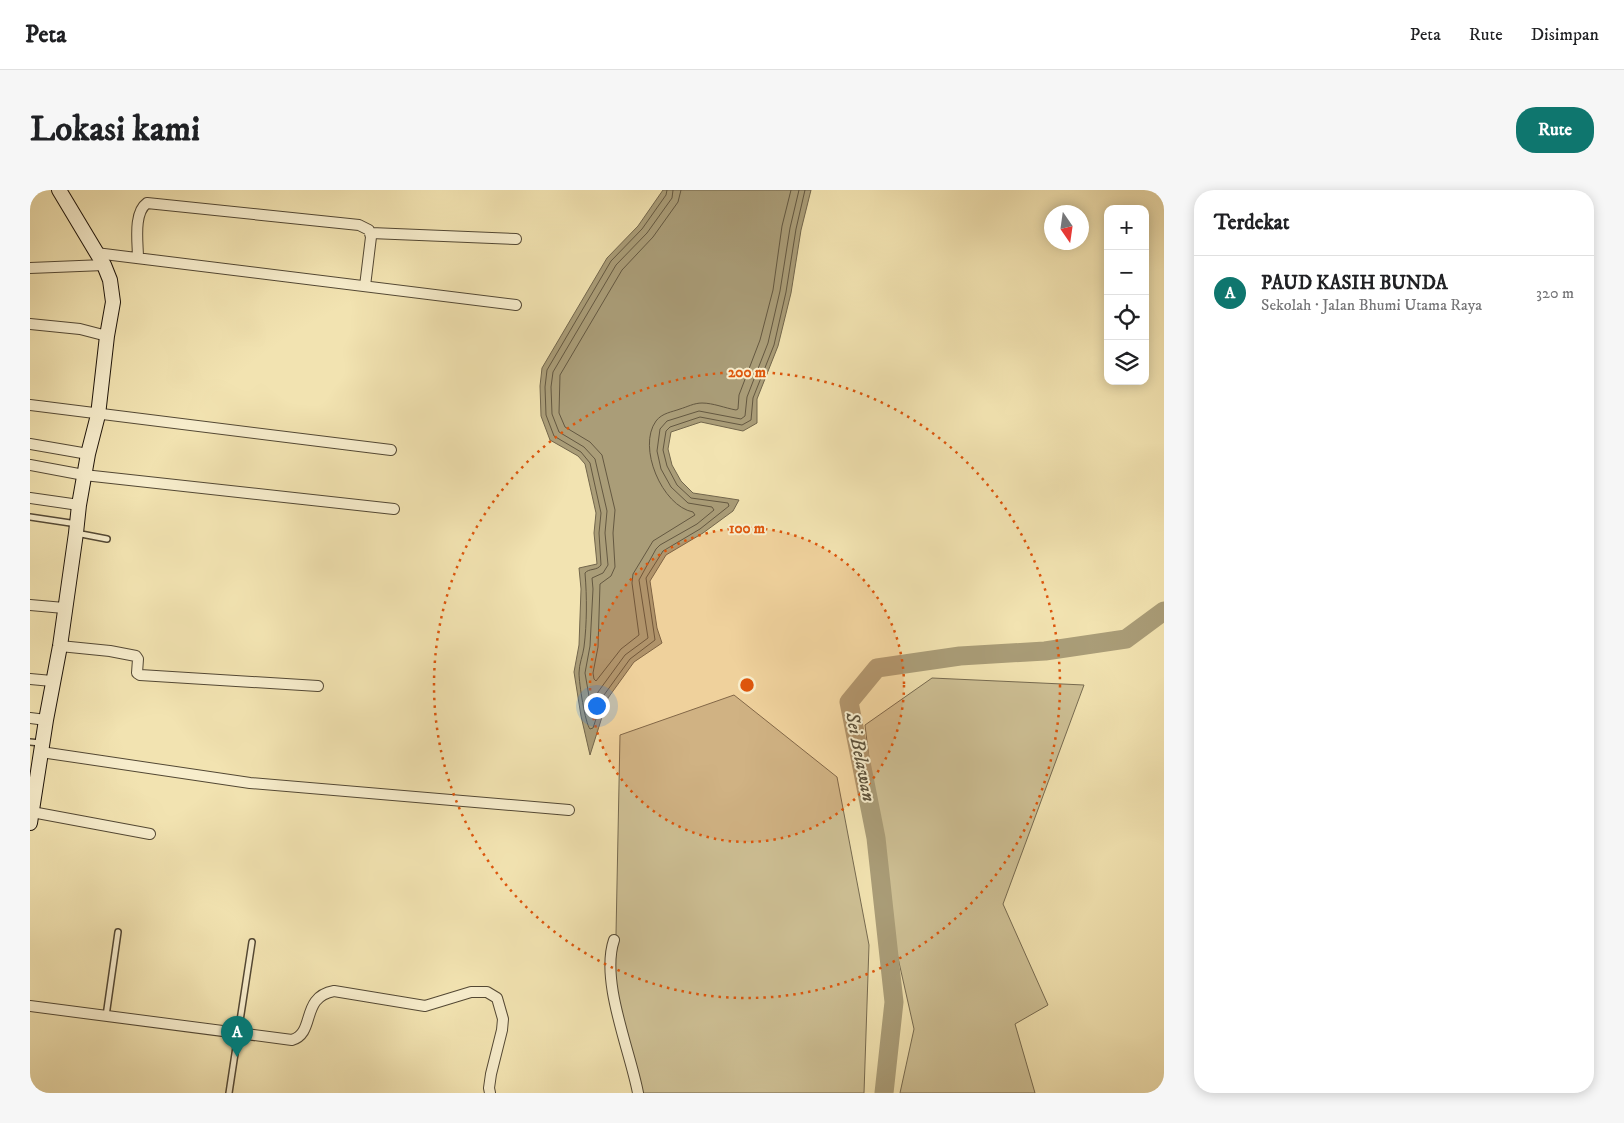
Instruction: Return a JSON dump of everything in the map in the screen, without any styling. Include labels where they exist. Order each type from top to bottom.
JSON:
[{"type":"street","points":[[59,190],[104,265],[110,280],[113,302],[98,415],[88,454],[79,505],[60,646],[46,720],[38,746],[31,818],[150,834]]},
{"type":"street","points":[[138,258],[138,216],[141,208],[146,204],[359,225],[371,233],[372,240],[365,286]]},
{"type":"street","points":[[371,233],[516,239]]},
{"type":"street","points":[[96,253],[516,305]]},
{"type":"street","points":[[30,268],[104,265]]},
{"type":"street","points":[[30,324],[80,329],[107,336]]},
{"type":"street","points":[[30,406],[391,450]]},
{"type":"street","points":[[30,444],[88,454]]},
{"type":"street","points":[[30,465],[84,475],[394,509]]},
{"type":"street","points":[[30,498],[79,505]]},
{"type":"street","points":[[30,605],[64,608]]},
{"type":"street","points":[[60,646],[110,651],[136,656],[138,659],[137,673],[140,675],[318,686]]},
{"type":"street","points":[[30,679],[52,681]]},
{"type":"street","points":[[30,718],[46,720]]},
{"type":"street","points":[[38,746],[250,783],[569,810]]},
{"type":"street","points":[[614,940],[611,949],[611,978],[638,1093]]},
{"type":"street","points":[[30,1006],[277,1039],[296,1039],[299,1038],[306,1026],[310,1010],[318,997],[324,993],[334,991],[425,1006],[471,992],[488,992],[497,998],[503,1019],[491,1074],[490,1093]]},
{"type":"lane","points":[[30,517],[77,528],[107,539]]},
{"type":"lane","points":[[105,1017],[118,932]]},
{"type":"lane","points":[[229,1093],[252,942]]},
{"type":"shaded area","points":[[932,678],[1084,685],[1003,904],[1048,1005],[1015,1024],[1035,1093],[900,1093],[914,1029],[887,909],[865,725]]},
{"type":"shaded area","points":[[734,695],[837,777],[869,945],[864,1093],[640,1093],[615,984],[620,735]]},
{"type":"water","points":[[663,190],[811,190],[801,230],[791,293],[778,346],[757,399],[757,423],[743,431],[701,422],[671,432],[668,449],[672,465],[681,481],[693,493],[739,500],[733,511],[703,533],[666,555],[650,581],[657,628],[662,643],[634,662],[608,698],[590,755],[574,672],[579,645],[581,589],[579,568],[597,564],[594,533],[596,513],[585,464],[578,456],[550,440],[541,416],[540,386],[542,368],[607,258],[638,226]]},
{"type":"waterway","name":"Sei Belawan","points":[[884,1093],[894,1002],[876,838],[849,702],[877,668],[960,656],[1045,651],[1126,639],[1164,611]]},
{"type":"place","name":"PAUD KASIH BUNDA","points":[[237,1057]]}]
